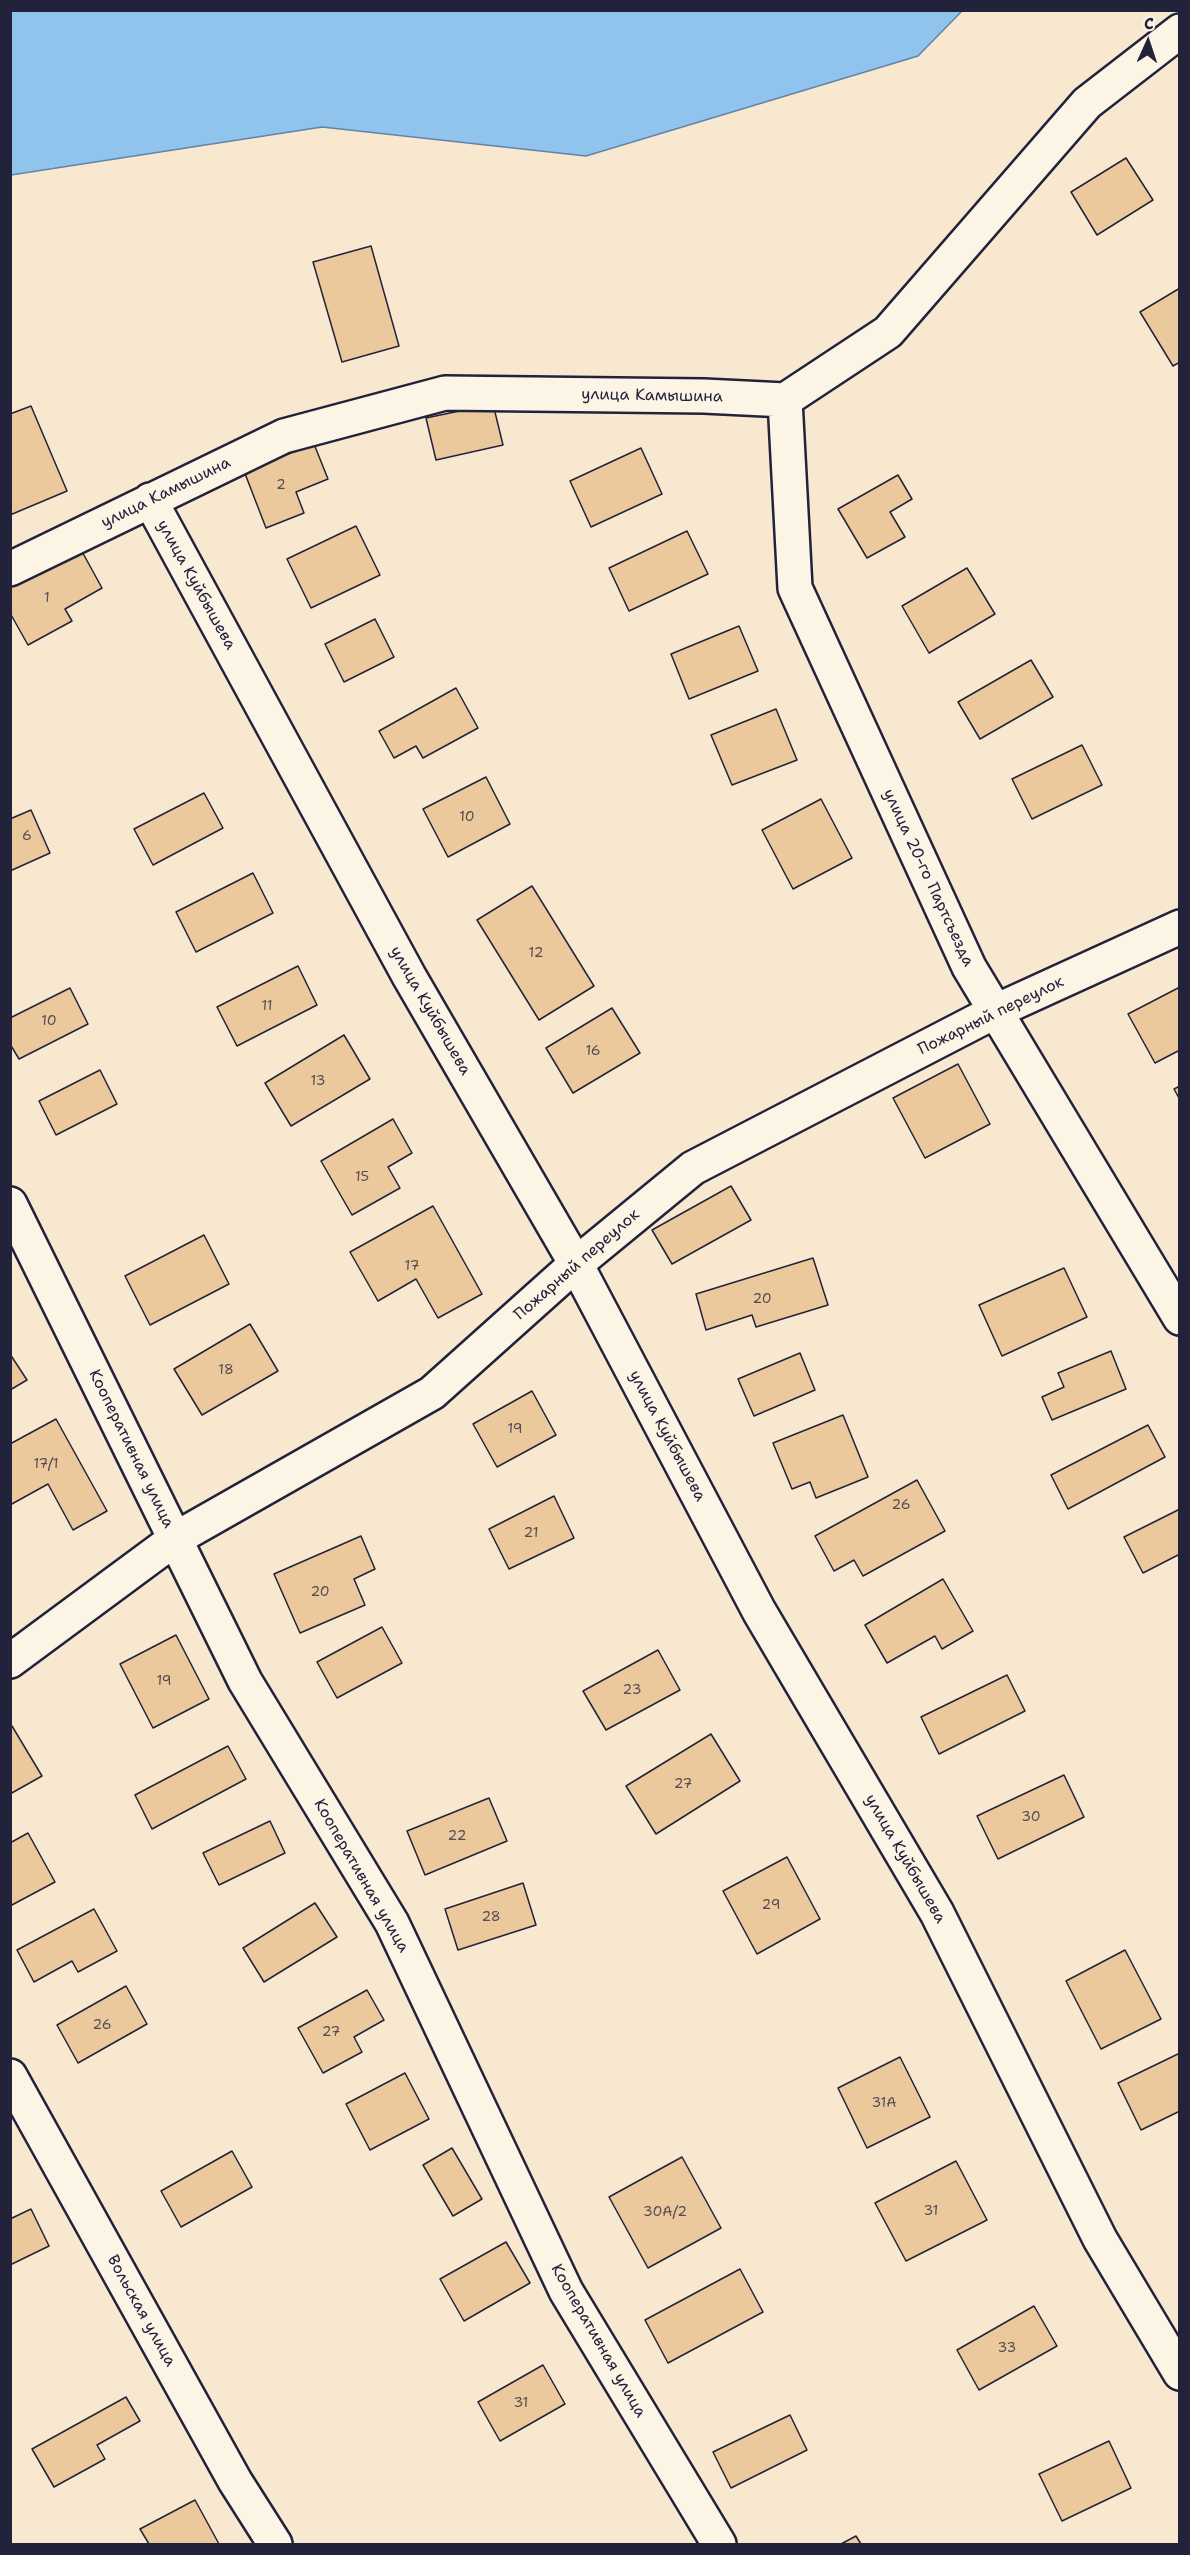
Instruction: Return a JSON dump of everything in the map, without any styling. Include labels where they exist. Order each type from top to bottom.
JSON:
[{"type":"street","points":[[785,400],[888,332],[1087,103],[1179,31]]},
{"type":"street","name":"улица Камышина","points":[[10,569],[284,436],[446,393],[704,396],[785,400]]},
{"type":"street","name":"улица 20-го Партсъезда","points":[[785,400],[795,588],[969,967],[1179,1318]]},
{"type":"street","name":"улица Куйбышева","points":[[150,500],[409,976],[576,1264],[759,1611],[937,1913],[1100,2239],[1179,2373]]},
{"type":"street","name":"Пожарный переулок","points":[[10,1661],[175,1539],[432,1393],[576,1264],[693,1168],[996,1011],[1179,927]]},
{"type":"street","name":"Кооперативная улица","points":[[10,1204],[245,1681],[392,1923],[566,2291],[719,2544]]},
{"type":"street","name":"Вольская улица","points":[[10,2076],[235,2481],[275,2544]]},
{"type":"water","points":[[11,10],[962,11],[918,56],[586,156],[322,127],[11,175]]},
{"type":"building","points":[[1126,158],[1153,200],[1097,235],[1071,192]]},
{"type":"building","points":[[371,246],[399,346],[342,362],[313,262]]},
{"type":"building","points":[[1180,288],[1180,362],[1173,366],[1140,312]]},
{"type":"building","points":[[493,404],[503,445],[436,460],[426,418]]},
{"type":"building","points":[[31,406],[67,491],[10,515],[10,414]]},
{"type":"building","points":[[314,444],[328,479],[296,492],[304,513],[266,528],[244,471]]},
{"type":"building","points":[[641,448],[662,494],[591,527],[570,481]]},
{"type":"building","points":[[898,475],[912,499],[890,512],[905,537],[867,558],[838,509]]},
{"type":"building","points":[[356,526],[380,575],[311,608],[287,559]]},
{"type":"building","points":[[687,531],[708,574],[629,611],[609,568]]},
{"type":"building","points":[[79,546],[102,588],[65,609],[72,621],[28,645],[10,613],[10,583]]},
{"type":"building","points":[[967,568],[995,614],[929,653],[902,606]]},
{"type":"building","points":[[375,619],[394,657],[344,682],[325,644]]},
{"type":"building","points":[[739,626],[758,671],[689,699],[671,654]]},
{"type":"building","points":[[1031,660],[1053,697],[980,739],[958,702]]},
{"type":"building","points":[[456,688],[478,728],[423,758],[416,746],[394,758],[379,731]]},
{"type":"building","points":[[776,709],[797,760],[732,785],[711,735]]},
{"type":"building","points":[[1082,745],[1102,785],[1032,819],[1012,779]]},
{"type":"building","points":[[486,777],[510,824],[448,857],[423,809]]},
{"type":"building","points":[[204,793],[223,828],[153,865],[134,829]]},
{"type":"building","points":[[821,799],[852,858],[793,889],[762,830]]},
{"type":"building","points":[[31,810],[50,853],[10,871],[10,819]]},
{"type":"building","points":[[253,873],[273,913],[196,952],[176,912]]},
{"type":"building","points":[[532,886],[594,986],[539,1020],[477,920]]},
{"type":"building","points":[[298,966],[317,1005],[237,1046],[217,1007]]},
{"type":"building","points":[[1180,987],[1180,1050],[1155,1063],[1128,1014]]},
{"type":"building","points":[[70,988],[88,1024],[19,1059],[10,1044],[10,1018]]},
{"type":"building","points":[[612,1008],[640,1053],[573,1093],[546,1048]]},
{"type":"building","points":[[344,1035],[370,1079],[291,1126],[265,1083]]},
{"type":"building","points":[[958,1064],[990,1124],[925,1158],[893,1098]]},
{"type":"building","points":[[100,1070],[117,1104],[56,1135],[39,1101]]},
{"type":"building","points":[[1180,1086],[1180,1100],[1174,1089]]},
{"type":"building","points":[[393,1119],[412,1153],[388,1167],[400,1188],[352,1215],[321,1161]]},
{"type":"building","points":[[731,1186],[751,1220],[672,1264],[652,1230]]},
{"type":"building","points":[[433,1206],[482,1294],[438,1318],[416,1279],[378,1301],[350,1252]]},
{"type":"building","points":[[204,1235],[229,1284],[150,1325],[125,1276]]},
{"type":"building","points":[[813,1258],[828,1305],[756,1327],[752,1315],[706,1330],[696,1294]]},
{"type":"building","points":[[1064,1268],[1087,1317],[1002,1356],[979,1305]]},
{"type":"building","points":[[250,1324],[278,1371],[202,1415],[174,1369]]},
{"type":"building","points":[[1111,1351],[1126,1389],[1052,1420],[1042,1397],[1064,1387],[1058,1373]]},
{"type":"building","points":[[800,1353],[815,1390],[754,1416],[738,1379]]},
{"type":"building","points":[[10,1354],[27,1380],[10,1390]]},
{"type":"building","points":[[532,1391],[556,1435],[497,1467],[473,1424]]},
{"type":"building","points":[[843,1415],[868,1477],[816,1498],[810,1482],[792,1489],[773,1443]]},
{"type":"building","points":[[56,1419],[107,1511],[73,1530],[48,1484],[10,1505],[10,1444]]},
{"type":"building","points":[[1148,1425],[1165,1457],[1068,1509],[1051,1475]]},
{"type":"building","points":[[917,1480],[945,1531],[863,1576],[854,1560],[834,1571],[815,1536]]},
{"type":"building","points":[[554,1496],[574,1538],[509,1569],[489,1529]]},
{"type":"building","points":[[1180,1509],[1180,1554],[1143,1573],[1124,1537]]},
{"type":"building","points":[[361,1536],[375,1569],[354,1579],[365,1605],[300,1633],[274,1574]]},
{"type":"building","points":[[943,1579],[973,1631],[942,1649],[935,1636],[887,1663],[865,1625]]},
{"type":"building","points":[[382,1627],[402,1663],[337,1698],[317,1662]]},
{"type":"building","points":[[176,1635],[209,1699],[153,1728],[120,1664]]},
{"type":"building","points":[[658,1650],[680,1690],[606,1730],[583,1691]]},
{"type":"building","points":[[1007,1675],[1025,1711],[939,1754],[921,1717]]},
{"type":"building","points":[[12,1726],[42,1776],[10,1794],[10,1727]]},
{"type":"building","points":[[711,1734],[740,1781],[656,1834],[626,1786]]},
{"type":"building","points":[[228,1746],[246,1779],[152,1829],[135,1795]]},
{"type":"building","points":[[1064,1775],[1084,1817],[998,1859],[977,1816]]},
{"type":"building","points":[[489,1798],[507,1841],[425,1875],[407,1831]]},
{"type":"building","points":[[270,1821],[285,1853],[219,1885],[203,1853]]},
{"type":"building","points":[[28,1833],[55,1882],[10,1906],[10,1843]]},
{"type":"building","points":[[787,1857],[820,1919],[757,1954],[723,1891]]},
{"type":"building","points":[[523,1883],[536,1925],[458,1950],[445,1909]]},
{"type":"building","points":[[315,1903],[337,1937],[264,1982],[243,1948]]},
{"type":"building","points":[[94,1909],[117,1951],[78,1972],[72,1961],[34,1982],[17,1950]]},
{"type":"building","points":[[1125,1950],[1161,2019],[1101,2049],[1066,1981]]},
{"type":"building","points":[[126,1986],[147,2024],[78,2063],[57,2025]]},
{"type":"building","points":[[367,1990],[384,2020],[354,2037],[362,2052],[323,2073],[298,2028]]},
{"type":"building","points":[[1180,2053],[1180,2111],[1141,2130],[1118,2083]]},
{"type":"building","points":[[900,2057],[930,2117],[867,2148],[838,2088]]},
{"type":"building","points":[[405,2073],[429,2119],[370,2150],[346,2104]]},
{"type":"building","points":[[452,2148],[482,2199],[453,2216],[423,2165]]},
{"type":"building","points":[[232,2151],[252,2187],[181,2227],[161,2191]]},
{"type":"building","points":[[682,2157],[721,2228],[648,2268],[609,2197]]},
{"type":"building","points":[[956,2161],[987,2220],[906,2261],[875,2203]]},
{"type":"building","points":[[31,2209],[49,2246],[10,2265],[10,2219]]},
{"type":"building","points":[[506,2242],[530,2283],[464,2321],[440,2279]]},
{"type":"building","points":[[740,2269],[763,2312],[668,2363],[645,2320]]},
{"type":"building","points":[[1034,2306],[1057,2346],[979,2390],[957,2350]]},
{"type":"building","points":[[543,2365],[565,2404],[500,2441],[478,2402]]},
{"type":"building","points":[[126,2397],[140,2421],[97,2445],[105,2459],[54,2487],[32,2449]]},
{"type":"building","points":[[790,2415],[807,2450],[731,2488],[713,2452]]},
{"type":"building","points":[[1109,2441],[1131,2488],[1062,2521],[1039,2474]]},
{"type":"building","points":[[195,2500],[219,2544],[149,2544],[140,2529]]},
{"type":"building","points":[[856,2536],[861,2544],[841,2544]]}]
